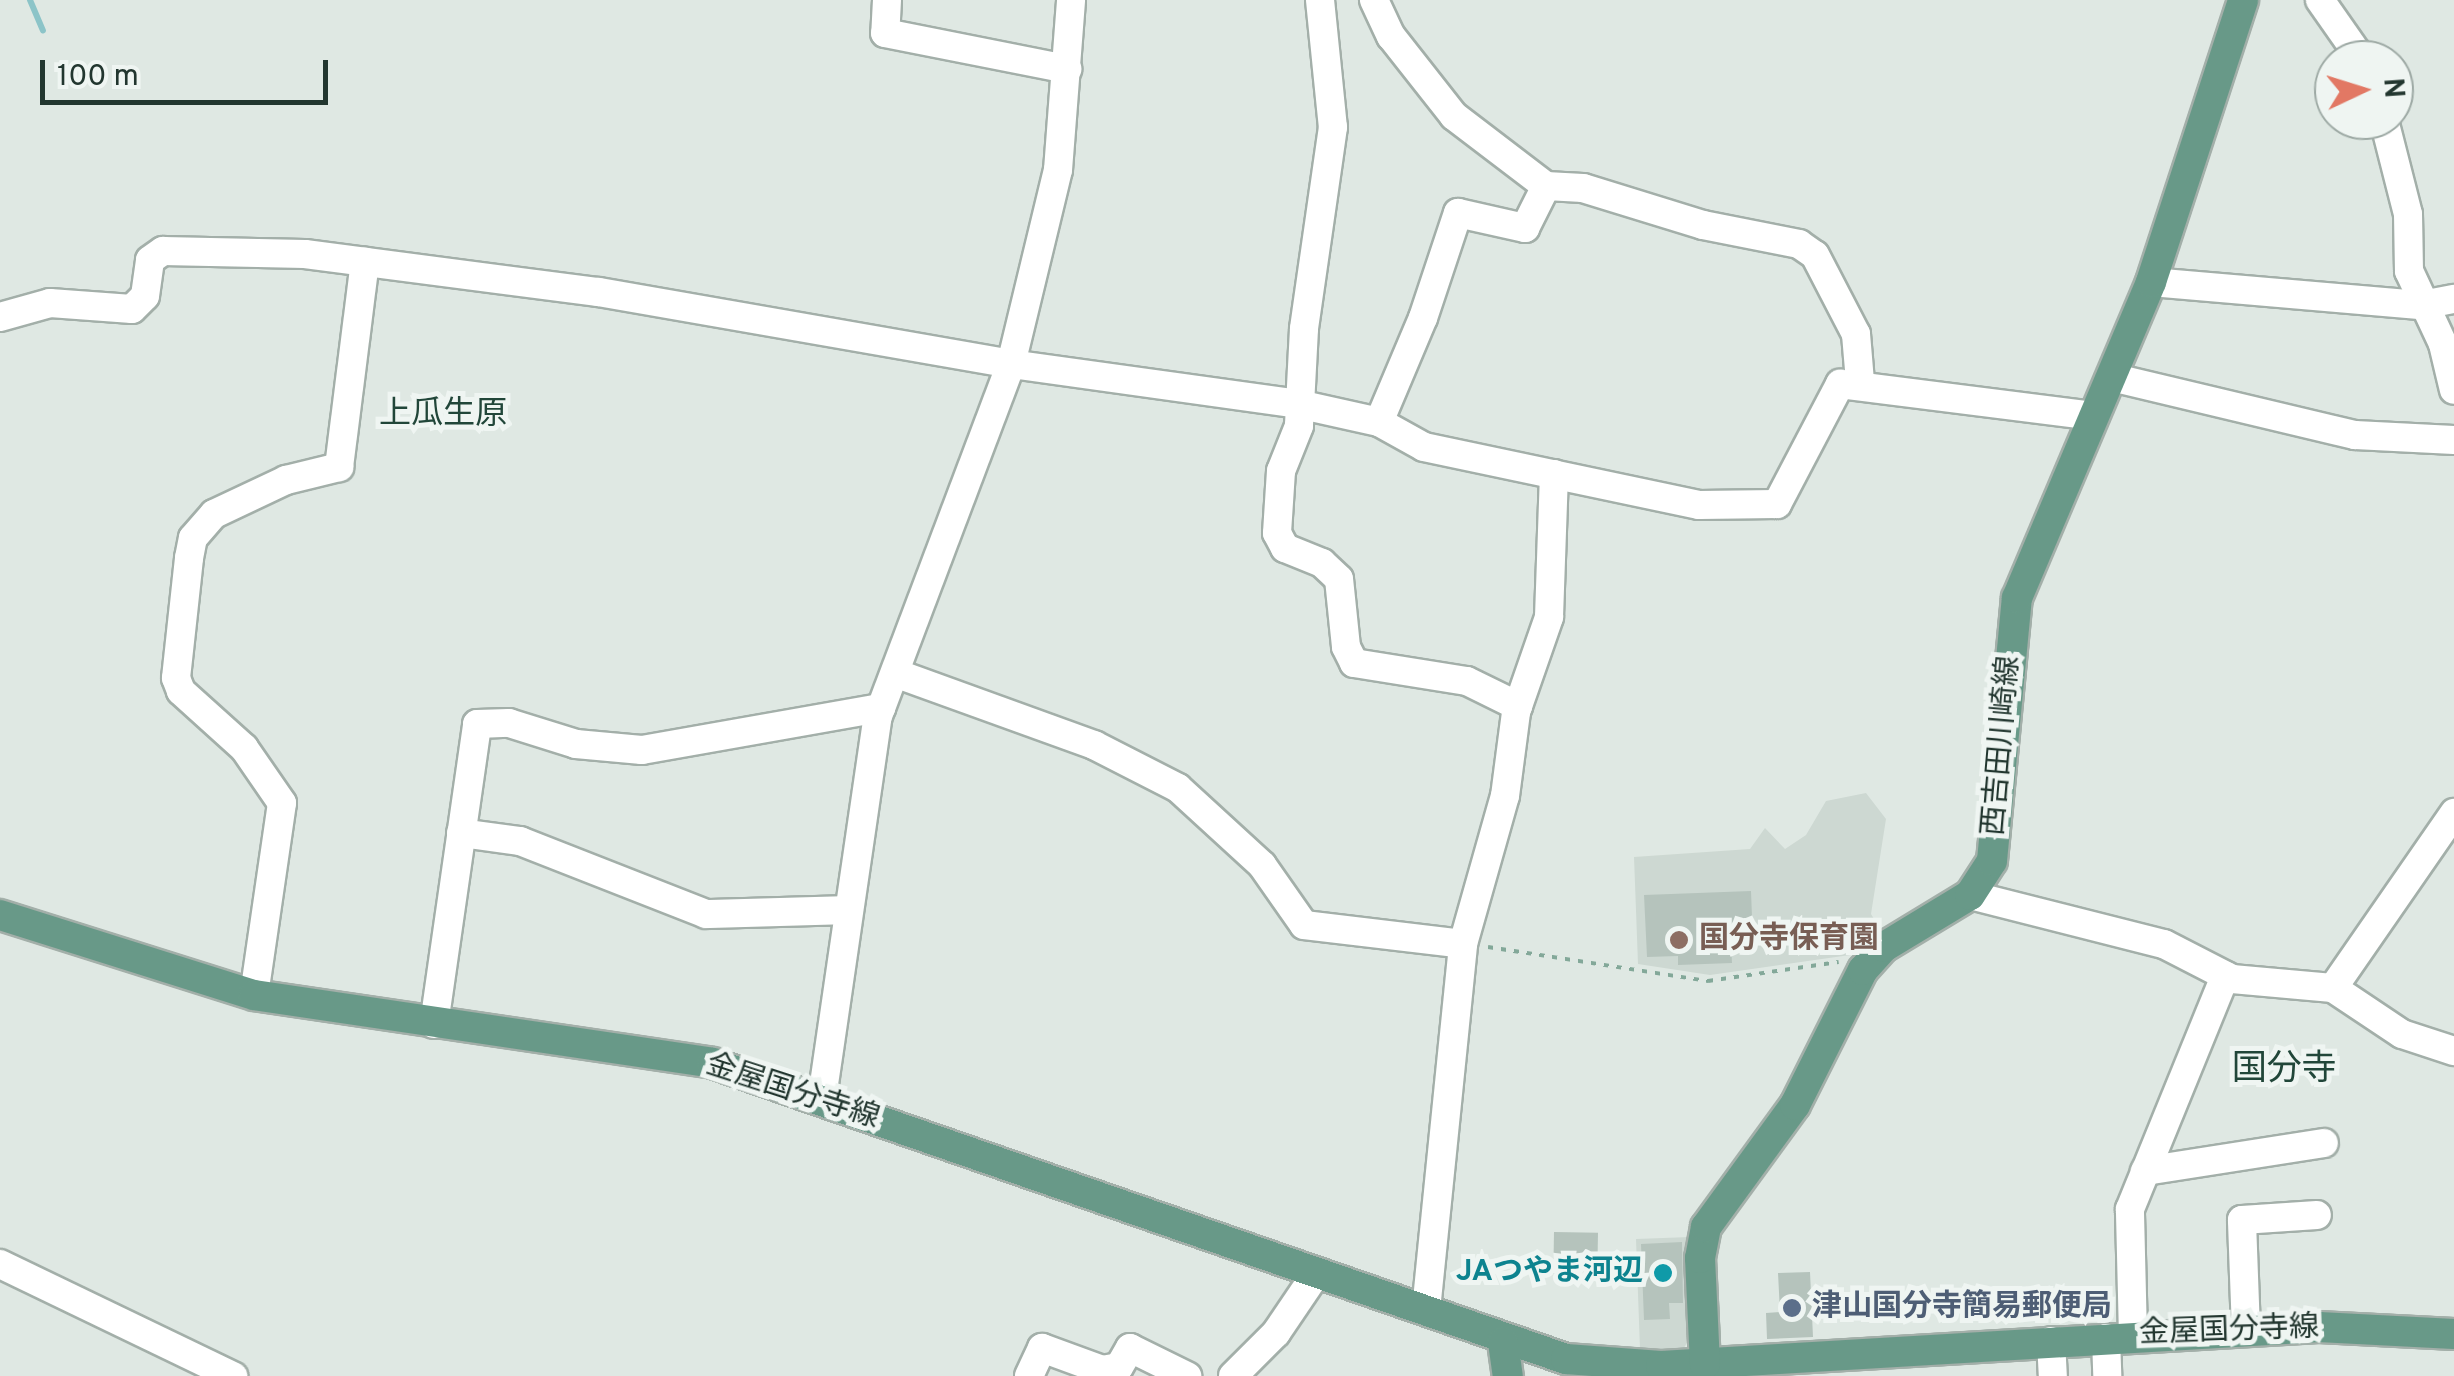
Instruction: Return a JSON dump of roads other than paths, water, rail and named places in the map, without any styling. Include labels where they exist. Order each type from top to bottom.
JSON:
[{"type":"main road","name":"西吉田川崎線","points":[[1705,1370],[1701,1237],[1795,1105],[1874,957],[1970,895],[1987,872],[1994,848],[2017,598],[2150,282],[2244,0]]},
{"type":"main road","name":"金屋国分寺線","points":[[3,923],[254,995],[712,1063],[1426,1310],[1504,1342]]},
{"type":"main road","name":"金屋国分寺線","points":[[1705,1370],[2120,1337],[2246,1331],[2454,1334]]},
{"type":"main road","points":[[1508,1376],[1504,1342],[1586,1363],[1705,1370]]},
{"type":"street","points":[[886,0],[885,33],[1067,69]]},
{"type":"street","points":[[822,1098],[845,910],[880,708],[1011,364],[1058,170],[1071,0]]},
{"type":"street","points":[[1320,0],[1335,101],[1298,404],[1299,426],[1280,471],[1277,533],[1286,548],[1322,563],[1338,578],[1350,657],[1361,667],[1474,684],[1518,706]]},
{"type":"street","points":[[1374,0],[1391,36],[1454,116],[1546,186],[1583,188],[1703,225],[1799,244],[1822,264],[1856,334],[1860,382]]},
{"type":"street","points":[[2320,0],[2348,40]]},
{"type":"street","points":[[2389,140],[2408,214],[2409,271],[2442,344],[2454,390]]},
{"type":"street","points":[[1379,422],[1423,318],[1458,212],[1525,228],[1546,186]]},
{"type":"street","points":[[0,317],[50,304],[132,309],[145,296],[150,260],[172,250],[365,262],[598,292],[1011,364],[1298,404],[1379,422],[1424,447],[1699,505],[1776,504],[1831,394],[1840,384],[1860,382],[1943,400],[2093,416]]},
{"type":"street","points":[[254,995],[282,803],[244,748],[181,691],[176,678],[191,548],[203,524],[247,495],[339,467],[365,262]]},
{"type":"street","points":[[2150,282],[2422,305],[2454,299]]},
{"type":"street","points":[[2111,377],[2355,435],[2454,440]]},
{"type":"street","points":[[1426,1310],[1463,944],[1505,796],[1518,706],[1549,617],[1554,474]]},
{"type":"street","points":[[895,673],[1094,745],[1178,788],[1262,865],[1304,926],[1463,944]]},
{"type":"street","points":[[434,1024],[476,724],[509,723],[576,744],[642,750],[880,708]]},
{"type":"street","points":[[2333,988],[2450,826]]},
{"type":"street","points":[[461,833],[520,841],[706,914],[845,910]]},
{"type":"street","points":[[1970,895],[2164,944],[2225,976],[2333,988],[2402,1034],[2454,1051]]},
{"type":"street","points":[[2106,1376],[2120,1337],[2128,1222],[2225,976]]},
{"type":"street","points":[[2145,1171],[2324,1144]]},
{"type":"street","points":[[2246,1331],[2242,1220],[2317,1215]]},
{"type":"street","points":[[0,1264],[233,1376]]},
{"type":"street","points":[[1233,1376],[1276,1333],[1316,1274]]},
{"type":"street","points":[[2051,1342],[2053,1376]]},
{"type":"street","points":[[1029,1376],[1042,1348],[1102,1370],[1119,1368],[1130,1348],[1187,1376]]},
{"type":"waterway","points":[[30,0],[43,30]]},
{"type":"place","name":"国分寺保育園","points":[[1679,940]]},
{"type":"place","name":"JAつやま河辺","points":[[1663,1273]]},
{"type":"place","name":"津山国分寺簡易郵便局","points":[[1792,1308]]},
{"type":"district","name":"上瓜生原","points":[[443,415]]},
{"type":"district","name":"国分寺","points":[[2284,1070]]}]
